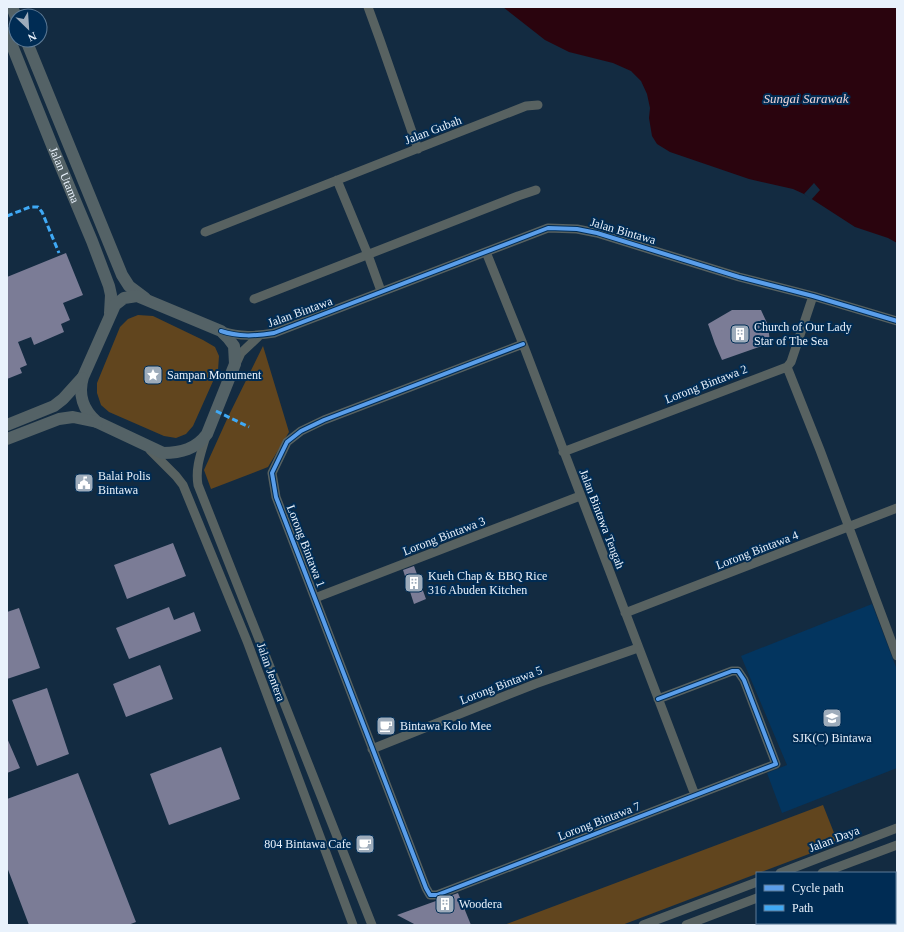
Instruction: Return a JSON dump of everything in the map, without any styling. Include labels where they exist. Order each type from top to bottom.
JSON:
[{"type":"main road","name":"Jalan Utama","points":[[7,33],[109,286],[111,295],[109,318]]},
{"type":"main road","name":"Jalan Utama","points":[[29,48],[122,275],[130,286],[148,301]]},
{"type":"main road","points":[[7,439],[59,419],[73,417],[97,422],[163,453],[185,451],[202,441],[207,434],[235,364],[234,346],[221,331],[137,296],[124,298],[115,306],[109,318],[80,388],[85,406],[97,422]]},
{"type":"main road","points":[[7,425],[54,406],[63,399],[84,376]]},
{"type":"street","points":[[368,7],[418,149]]},
{"type":"street","name":"Jalan Gubah","points":[[205,232],[526,106],[538,105]]},
{"type":"street","points":[[337,180],[381,291]]},
{"type":"street","points":[[254,299],[536,190]]},
{"type":"street","name":"Jalan Bintawa","points":[[221,331],[240,336],[258,336],[274,333],[548,228],[577,229],[597,233],[739,277],[813,296],[897,321]]},
{"type":"street","name":"Jalan Bintawa Tengah","points":[[486,252],[523,344],[695,795]]},
{"type":"street","points":[[813,296],[791,362],[787,367],[850,527],[897,656]]},
{"type":"street","points":[[235,364],[241,353],[258,336]]},
{"type":"street","name":"Lorong Bintawa 1","points":[[430,895],[372,749],[316,598],[276,497],[272,473],[287,442],[302,430],[324,420],[523,344]]},
{"type":"street","name":"Lorong Bintawa 2","points":[[564,452],[787,367]]},
{"type":"street","name":"Jalan Jentera","points":[[207,434],[197,465],[196,475],[198,485],[372,925]]},
{"type":"street","name":"Jalan Jentera","points":[[141,442],[157,456],[183,485],[247,641],[353,925]]},
{"type":"street","name":"Lorong Bintawa 3","points":[[316,598],[580,496]]},
{"type":"street","name":"Lorong Bintawa 4","points":[[625,613],[897,508]]},
{"type":"street","name":"Lorong Bintawa 5","points":[[372,749],[536,684],[638,648]]},
{"type":"street","name":"Lorong Bintawa 7","points":[[430,895],[437,895],[776,764],[746,684],[738,671],[732,671],[658,699]]},
{"type":"street","name":"Jalan Daya","points":[[783,872],[897,828]]},
{"type":"street","points":[[825,872],[897,845]]},
{"type":"street","points":[[643,925],[756,882]]},
{"type":"street","points":[[686,925],[756,898]]},
{"type":"shaded area","points":[[138,315],[153,316],[203,340],[215,347],[219,356],[218,370],[193,426],[186,434],[176,438],[164,436],[109,412],[101,405],[97,393],[97,383],[120,327],[128,319]]},
{"type":"shaded area","points":[[263,346],[289,432],[268,467],[211,489],[204,470]]},
{"type":"shaded area","name":"SJK(C) Bintawa","points":[[872,604],[897,670],[897,768],[782,813],[767,773],[787,765],[741,656]]},
{"type":"shaded area","points":[[823,805],[838,843],[762,872],[756,872],[756,874],[622,925],[504,925]]},
{"type":"water","name":"Sungai Sarawak","points":[[503,7],[897,7],[897,243],[888,238],[855,227],[804,194],[793,189],[749,179],[670,152],[657,144],[652,136],[649,118],[650,108],[647,94],[641,81],[631,71],[613,63],[569,52],[545,40]]},
{"type":"pier","points":[[814,183],[820,190],[811,200],[804,194]]},
{"type":"building","points":[[66,253],[83,295],[63,303],[70,320],[61,324],[64,332],[34,345],[31,337],[18,342],[27,365],[20,368],[22,373],[7,379],[7,277]]},
{"type":"building","name":"Church of Our Lady Star of The Sea","points":[[732,310],[761,310],[768,325],[770,343],[722,360],[708,324]]},
{"type":"building","points":[[173,543],[186,576],[127,599],[114,565]]},
{"type":"building","name":"Kueh Chap & BBQ Rice 316 Abuden Kitchen","points":[[414,566],[426,599],[414,604],[403,570]]},
{"type":"building","points":[[169,607],[174,620],[194,612],[201,631],[129,659],[116,628]]},
{"type":"building","points":[[19,608],[40,668],[7,679],[7,612]]},
{"type":"building","points":[[160,665],[173,699],[126,717],[113,684]]},
{"type":"building","points":[[47,688],[69,754],[37,766],[12,700]]},
{"type":"building","points":[[7,738],[20,768],[7,773]]},
{"type":"building","points":[[221,747],[240,799],[169,825],[150,774]]},
{"type":"building","points":[[78,773],[136,922],[128,925],[29,925],[7,867],[7,799]]},
{"type":"building","name":"Woodera","points":[[458,893],[471,925],[416,925],[397,915]]},
{"type":"marked path","points":[[7,216],[30,207],[38,207],[42,212],[59,253]]},
{"type":"marked path","points":[[216,411],[249,427]]},
{"type":"cycle path","points":[[221,331],[247,335],[274,333],[548,228],[577,229],[597,233],[739,277],[813,296],[897,321]]},
{"type":"cycle path","points":[[523,344],[324,420],[301,431],[287,442],[272,473],[276,497],[426,888],[430,895],[437,895],[776,764],[744,680],[738,671],[732,671],[658,699]]},
{"type":"place","name":"Church of Our Lady Star of The Sea","points":[[740,334]]},
{"type":"place","name":"Sampan Monument","points":[[153,375]]},
{"type":"place","name":"Balai Polis Bintawa","points":[[84,483]]},
{"type":"place","name":"Kueh Chap & BBQ Rice 316 Abuden Kitchen","points":[[414,583]]},
{"type":"place","name":"SJK(C) Bintawa","points":[[832,718]]},
{"type":"place","name":"Bintawa Kolo Mee","points":[[386,726]]},
{"type":"place","name":"804 Bintawa Cafe","points":[[365,844]]},
{"type":"place","name":"Woodera","points":[[445,904]]}]
